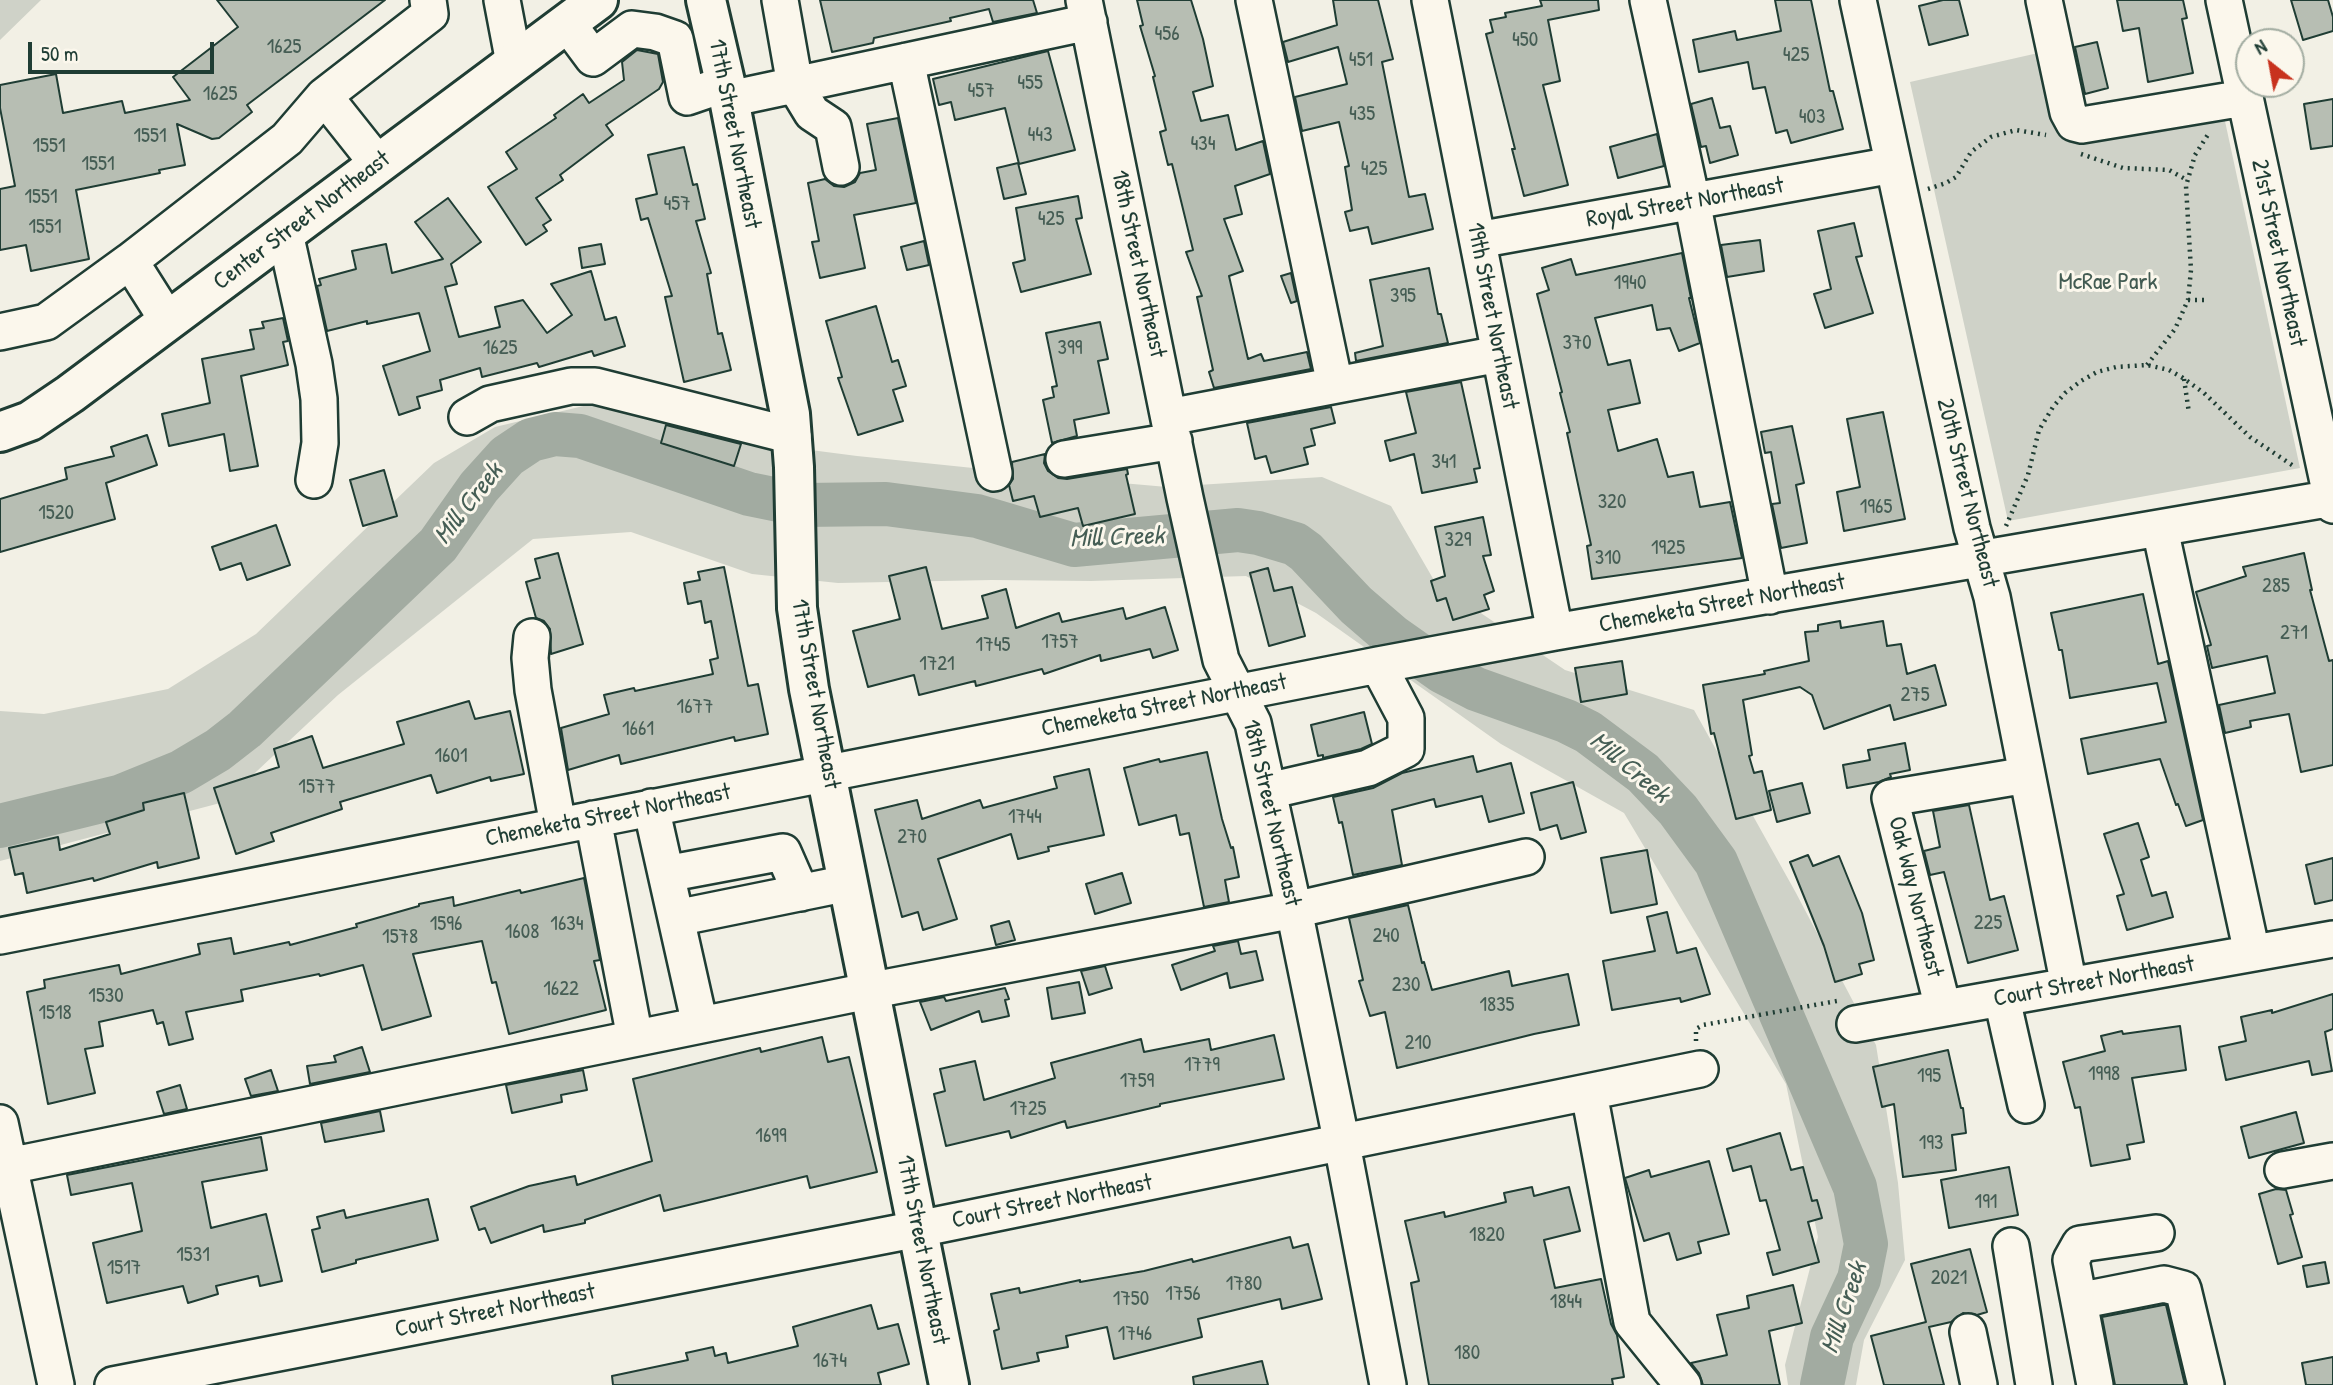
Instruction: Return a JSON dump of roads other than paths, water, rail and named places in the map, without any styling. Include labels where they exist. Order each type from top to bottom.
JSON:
[{"type":"main road","name":"Center Street Northeast","points":[[0,432],[30,421],[70,394],[598,0]]},
{"type":"main road","name":"17th Street Northeast","points":[[710,15],[727,91],[794,451],[797,608],[824,773],[833,802],[868,990],[949,1385]]},
{"type":"street","points":[[0,332],[46,322],[288,139],[324,96],[430,14],[428,0]]},
{"type":"street","points":[[502,0],[514,63]]},
{"type":"street","points":[[612,0],[632,29]]},
{"type":"street","points":[[780,0],[794,85],[812,113],[832,127],[841,167]]},
{"type":"street","points":[[1254,0],[1335,385]]},
{"type":"street","name":"19th Street Northeast","points":[[1430,0],[1555,632]]},
{"type":"street","points":[[1648,0],[1692,201],[1770,596]]},
{"type":"street","name":"20th Street Northeast","points":[[1858,0],[1981,560],[1992,597],[2069,986]]},
{"type":"street","points":[[2044,0],[2067,112],[2074,123],[2082,125],[2244,99]]},
{"type":"street","name":"21st Street Northeast","points":[[2224,0],[2332,497]]},
{"type":"street","points":[[675,39],[687,97],[794,85],[906,61],[1086,11]]},
{"type":"street","name":"18th Street Northeast","points":[[1086,11],[1185,498],[1221,660],[1235,692],[1250,714],[1294,910],[1342,1144],[1384,1384]]},
{"type":"street","points":[[675,39],[710,15]]},
{"type":"street","points":[[567,23],[593,58],[632,29],[655,32],[675,39]]},
{"type":"street","points":[[906,61],[994,473]]},
{"type":"street","points":[[324,96],[378,164]]},
{"type":"street","name":"Royal Street Northeast","points":[[1478,240],[1692,201],[1896,180]]},
{"type":"street","points":[[285,233],[314,364],[318,398],[320,443],[314,480]]},
{"type":"street","points":[[130,261],[168,321]]},
{"type":"street","points":[[1064,459],[1335,385],[1499,354]]},
{"type":"street","points":[[467,417],[490,404],[571,386],[595,386],[794,451]]},
{"type":"street","name":"Chemeketa Street Northeast","points":[[0,936],[1382,664],[2332,497]]},
{"type":"street","points":[[2160,529],[2252,953]]},
{"type":"street","points":[[532,637],[530,658],[533,690],[558,825]]},
{"type":"street","points":[[1268,791],[1368,768],[1406,749],[1406,718],[1382,664]]},
{"type":"street","name":"Oak Way Northeast","points":[[1943,1008],[1890,798],[2027,775]]},
{"type":"street","points":[[652,807],[700,1025]]},
{"type":"street","points":[[593,819],[635,1038]]},
{"type":"street","points":[[666,874],[783,852],[801,892]]},
{"type":"street","points":[[8,1188],[635,1038],[868,990],[1294,910],[1526,857]]},
{"type":"street","points":[[676,918],[848,883]]},
{"type":"street","name":"Court Street Northeast","points":[[1854,1024],[2333,939]]},
{"type":"street","points":[[2002,999],[2026,1105]]},
{"type":"street","name":"Court Street Northeast","points":[[113,1385],[918,1229],[1700,1069]]},
{"type":"street","points":[[1589,1093],[1632,1322],[1683,1385]]},
{"type":"street","points":[[0,1123],[8,1188],[56,1385]]},
{"type":"street","points":[[2283,1170],[2333,1161]]},
{"type":"street","points":[[2095,1385],[2071,1260],[2080,1244],[2155,1233]]},
{"type":"street","points":[[2011,1246],[2034,1385]]},
{"type":"street","points":[[2080,1303],[2083,1300],[2164,1284],[2183,1289],[2206,1385]]},
{"type":"street","points":[[1968,1332],[1979,1385]]},
{"type":"waterway","name":"Mill Creek","points":[[0,826],[122,796],[181,772],[218,750],[245,729],[438,545],[479,487],[507,456],[531,440],[555,434],[580,436],[749,494],[803,505],[886,504],[977,516],[1074,545],[1238,530],[1295,544],[1306,552],[1356,605],[1392,636],[1443,672],[1476,689],[1566,721],[1588,732],[1643,773],[1678,810],[1716,862],[1855,1187],[1866,1244],[1859,1279],[1832,1337],[1822,1385]]},
{"type":"park label","name":"McRae Park","points":[[2108,283]]}]
